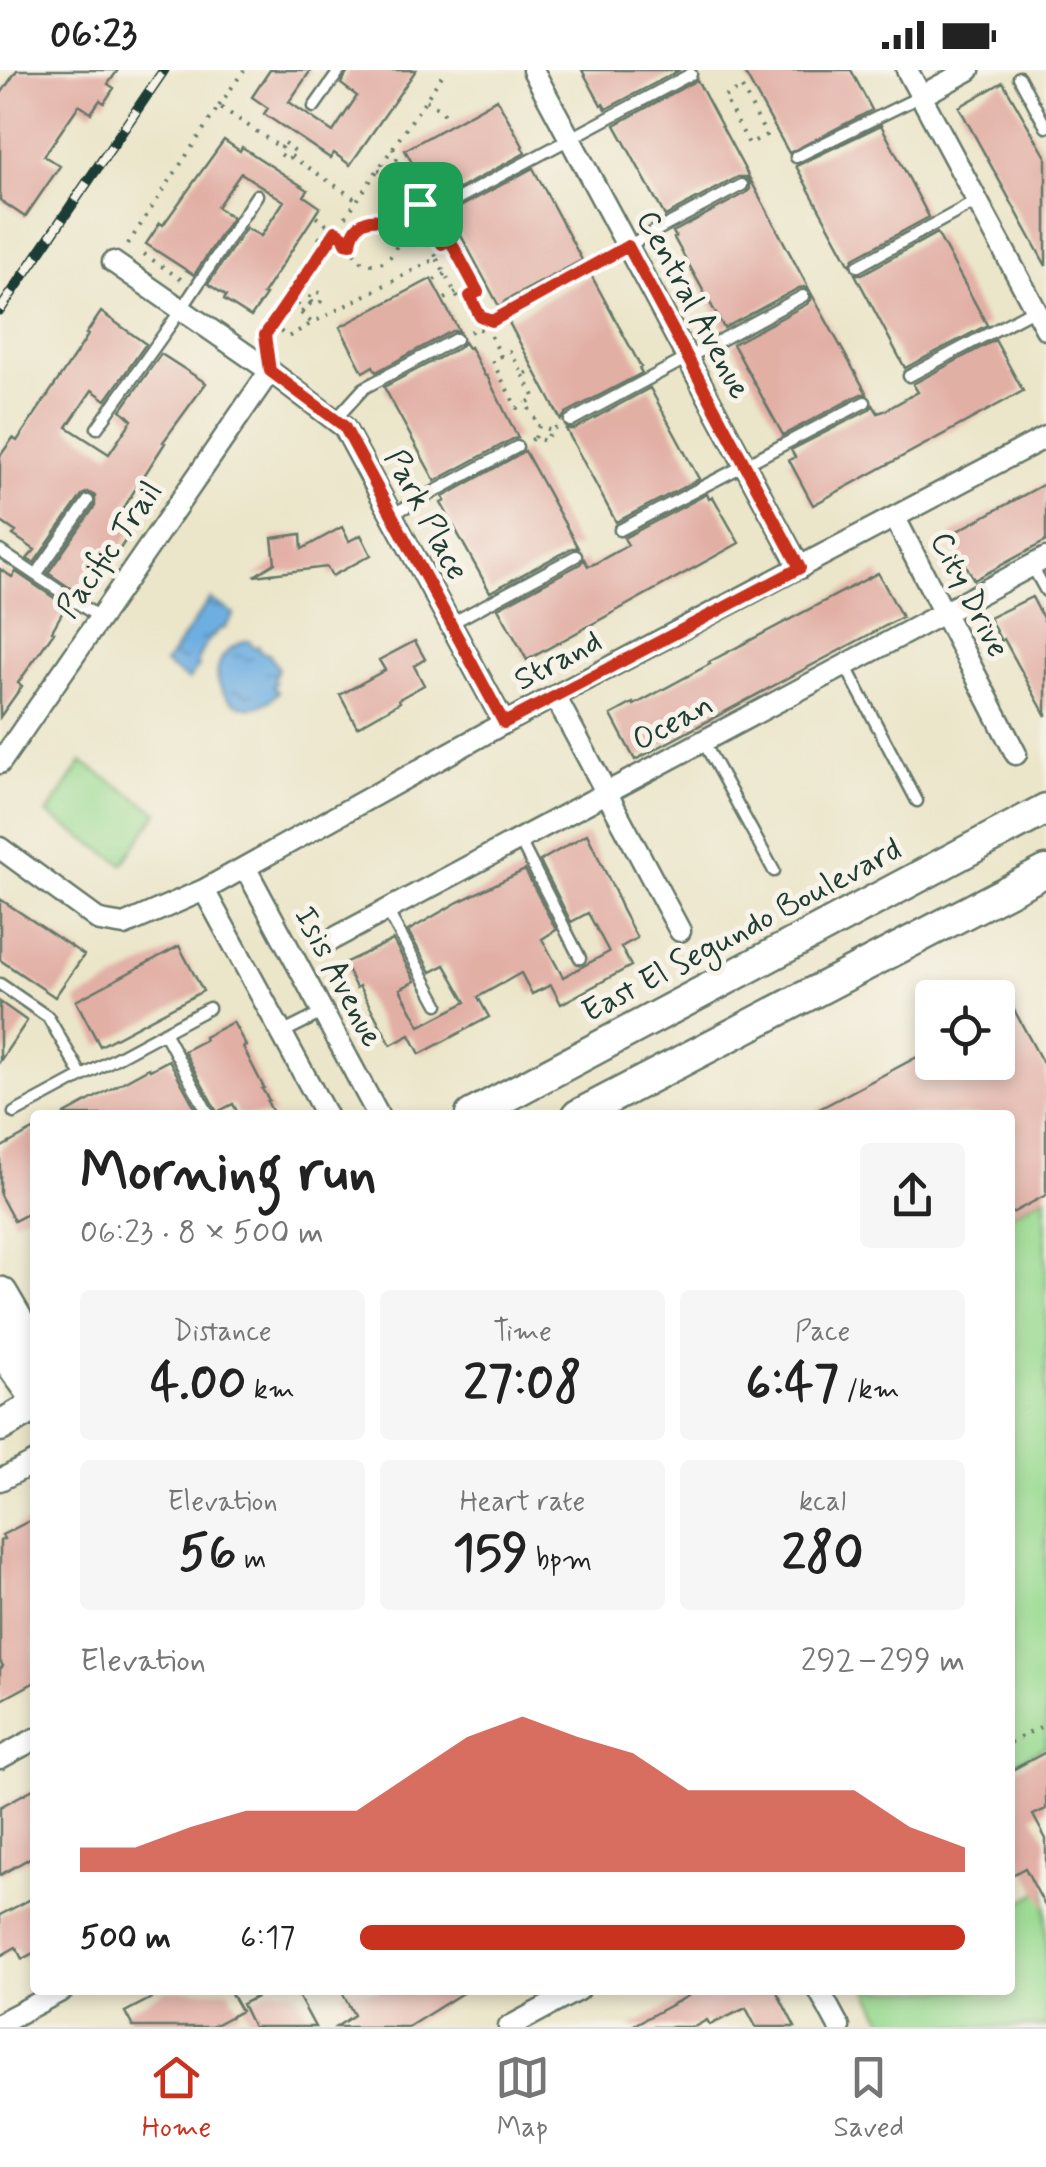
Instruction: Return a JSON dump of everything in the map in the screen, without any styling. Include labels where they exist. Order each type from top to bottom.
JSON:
[{"type":"highway","points":[[0,1294],[20,1363]]},
{"type":"main road","name":"East El Segundo Boulevard","points":[[480,1110],[1046,809]]},
{"type":"main road","points":[[588,1110],[1046,871]]},
{"type":"main road","points":[[0,1426],[30,1409]]},
{"type":"street","name":"Central Avenue","points":[[533,70],[800,568]]},
{"type":"street","points":[[906,70],[1046,329]]},
{"type":"street","points":[[920,96],[969,70]]},
{"type":"street","name":"Park Place","points":[[113,262],[344,426],[504,723]]},
{"type":"street","name":"Pacific Trail","points":[[0,762],[270,371]]},
{"type":"street","name":"Strand","points":[[0,848],[100,920],[124,924],[204,890],[504,723],[1046,437]]},
{"type":"street","name":"City Drive","points":[[895,518],[1016,754]]},
{"type":"street","name":"Ocean","points":[[329,941],[1039,562]]},
{"type":"street","points":[[555,696],[680,931]]},
{"type":"street","name":"Isis Avenue","points":[[245,867],[375,1110]]},
{"type":"street","points":[[204,890],[323,1110]]},
{"type":"street","points":[[0,1480],[30,1465]]},
{"type":"street","points":[[0,1758],[30,1742]]},
{"type":"street","points":[[0,2024],[54,1995]]},
{"type":"street","points":[[509,2027],[569,1995]]},
{"type":"street","points":[[822,1995],[839,2027]]},
{"type":"lane","points":[[314,108],[340,70]]},
{"type":"lane","points":[[448,204],[691,74]]},
{"type":"lane","points":[[1020,77],[1046,127]]},
{"type":"lane","points":[[796,158],[920,96]]},
{"type":"lane","points":[[509,310],[742,186]]},
{"type":"lane","points":[[96,428],[182,310],[257,195]]},
{"type":"lane","points":[[858,266],[977,201]]},
{"type":"lane","points":[[570,421],[804,296]]},
{"type":"lane","points":[[909,376],[1035,308]]},
{"type":"lane","points":[[334,420],[364,388],[456,340]]},
{"type":"lane","points":[[620,530],[865,402]]},
{"type":"lane","points":[[392,515],[517,448]]},
{"type":"lane","points":[[36,575],[88,501]]},
{"type":"lane","points":[[0,551],[100,618]]},
{"type":"lane","points":[[450,624],[576,556]]},
{"type":"lane","points":[[1039,562],[1046,591]]},
{"type":"lane","points":[[845,665],[917,801]]},
{"type":"lane","points":[[704,740],[774,872]]},
{"type":"lane","points":[[519,839],[580,958]]},
{"type":"lane","points":[[387,910],[438,1004]]},
{"type":"lane","points":[[0,984],[48,1018],[82,1076]]},
{"type":"lane","points":[[14,1113],[209,1008]]},
{"type":"lane","points":[[282,1033],[323,1012]]},
{"type":"lane","points":[[164,1032],[206,1110]]},
{"type":"lane","points":[[32,1103],[36,1110]]},
{"type":"path","points":[[128,244],[244,70]]},
{"type":"path","points":[[270,371],[265,335],[446,70]]},
{"type":"path","points":[[742,88],[766,135],[749,144],[724,97],[742,88]]},
{"type":"path","points":[[426,100],[444,112],[448,121]]},
{"type":"path","points":[[220,106],[281,148],[284,144],[295,151],[291,156],[357,200]]},
{"type":"path","points":[[393,148],[401,174],[420,204],[436,210],[432,226],[442,244]]},
{"type":"path","points":[[397,159],[405,155]]},
{"type":"path","points":[[378,170],[401,174]]},
{"type":"path","points":[[414,222],[420,204]]},
{"type":"path","points":[[316,217],[351,244]]},
{"type":"path","points":[[366,220],[398,222],[405,227],[393,255],[380,264],[364,263],[353,252],[354,229],[366,220]]},
{"type":"path","points":[[405,227],[414,222],[432,226]]},
{"type":"path","points":[[390,224],[388,236],[398,240]]},
{"type":"path","points":[[318,237],[328,244]]},
{"type":"path","points":[[450,240],[478,292],[460,302],[436,257],[433,250],[450,240]]},
{"type":"path","points":[[141,252],[195,288]]},
{"type":"path","points":[[272,325],[288,337],[436,257]]},
{"type":"path","points":[[463,265],[470,261]]},
{"type":"path","points":[[434,280],[445,274]]},
{"type":"path","points":[[294,293],[301,313],[312,323]]},
{"type":"path","points":[[445,299],[456,293]]},
{"type":"path","points":[[470,296],[480,316],[477,328]]},
{"type":"path","points":[[301,313],[311,303]]},
{"type":"path","points":[[502,356],[489,332],[492,321],[509,310]]},
{"type":"path","points":[[480,316],[492,321]]},
{"type":"path","points":[[510,351],[523,375],[536,398],[517,408],[492,361],[510,351]]},
{"type":"path","points":[[523,375],[531,370]]},
{"type":"path","points":[[496,388],[504,384]]},
{"type":"path","points":[[526,403],[538,426],[535,438]]},
{"type":"path","points":[[517,448],[535,438],[546,441],[551,430],[570,421]]},
{"type":"path","points":[[538,426],[551,430]]},
{"type":"path","points":[[1015,1741],[1046,1724]]},
{"type":"green space","points":[[82,762],[158,812],[123,864],[47,814]]},
{"type":"green space","points":[[1046,1196],[1046,1746],[1015,1762],[1015,1212]]},
{"type":"green space","points":[[1046,1888],[1046,2027],[887,2027],[871,1995],[1015,1995],[1015,1904]]},
{"type":"water","points":[[210,599],[234,614],[206,644],[198,659],[199,666],[188,680],[165,664]]},
{"type":"water","points":[[245,641],[269,654],[278,668],[273,686],[278,692],[263,704],[248,707],[235,703],[218,680],[219,666],[227,652]]},
{"type":"building","points":[[17,70],[118,70],[108,84],[114,88],[104,103],[100,100],[91,113],[79,105],[44,156],[60,166],[25,217],[0,200],[0,95]]},
{"type":"building","points":[[270,70],[311,70],[289,102],[333,132],[357,96],[341,84],[349,70],[416,70],[350,165],[334,153],[330,158],[264,114],[268,108],[252,97]]},
{"type":"building","points":[[582,70],[680,70],[606,109]]},
{"type":"building","points":[[743,70],[851,70],[872,110],[789,153]]},
{"type":"building","points":[[697,80],[810,291],[799,288],[724,328],[673,232],[746,193],[750,182],[746,177],[738,177],[665,216],[615,125]]},
{"type":"building","points":[[1003,82],[1046,157],[1046,266],[959,107]]},
{"type":"building","points":[[497,99],[525,153],[442,198],[438,193],[431,197],[405,150]]},
{"type":"building","points":[[881,125],[929,217],[854,258],[850,265],[796,166]]},
{"type":"building","points":[[224,140],[240,151],[242,147],[308,190],[304,196],[320,207],[251,317],[208,284],[246,228],[261,236],[284,201],[241,173],[217,207],[232,218],[194,275],[146,244]]},
{"type":"building","points":[[533,168],[582,260],[505,301],[500,308],[449,213]]},
{"type":"building","points":[[937,233],[987,325],[905,368],[855,274],[862,274]]},
{"type":"building","points":[[591,275],[642,373],[566,413],[561,420],[506,317],[513,317]]},
{"type":"building","points":[[431,279],[459,331],[452,331],[376,372],[373,366],[363,372],[340,327]]},
{"type":"building","points":[[811,293],[867,394],[783,435],[733,344],[807,304]]},
{"type":"building","points":[[101,312],[146,344],[106,400],[92,390],[67,427],[109,454],[132,420],[121,410],[161,354],[206,383],[163,442],[122,510],[129,514],[126,520],[135,526],[92,591],[82,584],[76,592],[48,573],[95,506],[95,496],[88,492],[82,495],[34,563],[27,559],[35,550],[0,521],[0,456],[13,438],[17,441]]},
{"type":"building","points":[[995,340],[1023,391],[813,505],[789,460],[795,457],[791,450],[873,405],[878,413],[884,411],[918,392],[913,384]]},
{"type":"building","points":[[464,342],[487,376],[518,438],[435,481],[384,387]]},
{"type":"building","points":[[650,388],[699,479],[616,522],[566,429],[574,429]]},
{"type":"building","points":[[525,451],[578,548],[490,592],[441,503],[445,501],[443,497]]},
{"type":"building","points":[[1046,483],[1046,541],[974,580],[950,535]]},
{"type":"building","points":[[707,494],[709,499],[713,497],[739,543],[527,660],[498,608],[584,559],[588,566],[594,564],[628,545],[624,538]]},
{"type":"building","points":[[342,527],[349,541],[361,535],[371,555],[332,576],[327,567],[254,576],[275,563],[272,538],[301,534],[302,549]]},
{"type":"building","points":[[0,569],[12,577],[16,572],[66,606],[54,632],[18,683],[22,686],[0,717]]},
{"type":"building","points":[[878,573],[902,617],[635,760],[611,715]]},
{"type":"building","points":[[1032,597],[1046,624],[1046,716],[989,618]]},
{"type":"building","points":[[415,641],[425,659],[414,666],[424,685],[357,727],[340,695],[385,670],[379,660]]},
{"type":"building","points":[[587,834],[637,938],[621,947],[631,966],[561,1004],[551,985],[532,994],[521,973],[478,997],[489,1017],[420,1054],[410,1035],[391,1045],[344,963],[393,940],[415,981],[400,989],[420,1026],[466,1002],[445,965],[431,972],[408,931],[525,870],[556,930],[542,939],[563,977],[609,952],[588,913],[571,922],[540,861]]},
{"type":"building","points":[[0,899],[84,955],[55,997],[0,960]]},
{"type":"building","points":[[179,946],[203,991],[100,1046],[76,1001]]},
{"type":"building","points":[[0,1002],[27,1021],[0,1061]]},
{"type":"building","points":[[1015,1012],[1046,1069],[1046,1195],[1015,1211],[1015,1110],[817,1110],[915,1058],[915,1080],[1015,1080]]},
{"type":"building","points":[[233,1022],[272,1110],[236,1110],[233,1104],[216,1110],[184,1051],[205,1040],[204,1037]]},
{"type":"building","points":[[169,1060],[196,1110],[72,1110],[149,1068]]},
{"type":"building","points":[[30,1132],[30,1213],[14,1221],[0,1195],[0,1148]]},
{"type":"building","points":[[30,1521],[30,1685],[0,1701],[3,1666],[2,1535]]},
{"type":"building","points":[[1046,1752],[1046,1809],[1033,1815],[1046,1839],[1046,1908],[1025,1868],[1015,1873],[1015,1768]]},
{"type":"building","points":[[30,1791],[30,1858],[0,1875],[0,1807]]},
{"type":"building","points":[[30,1900],[30,1955],[22,1959],[16,1947],[0,1956],[0,1915]]},
{"type":"building","points":[[157,1995],[232,1995],[241,2011],[211,2027],[133,2027],[125,2012]]},
{"type":"building","points":[[260,1995],[298,1995],[315,2027],[253,2027],[242,2004]]},
{"type":"building","points":[[344,1995],[459,1995],[408,2027],[336,2027],[354,2015]]},
{"type":"building","points":[[779,1995],[795,2027],[756,2027],[746,2008],[710,2025],[707,2020],[694,2027],[630,2027],[688,1996]]},
{"type":"railway","points":[[0,310],[164,70]]},
{"type":"route","points":[[420,204],[436,210],[432,226],[442,244],[450,240],[478,292],[470,296],[480,316],[492,321],[628,246],[800,568],[504,723],[344,426],[270,371],[265,335],[336,231],[351,244],[354,229],[366,220],[380,219],[390,224],[395,221],[405,227],[414,222],[420,204]]}]
